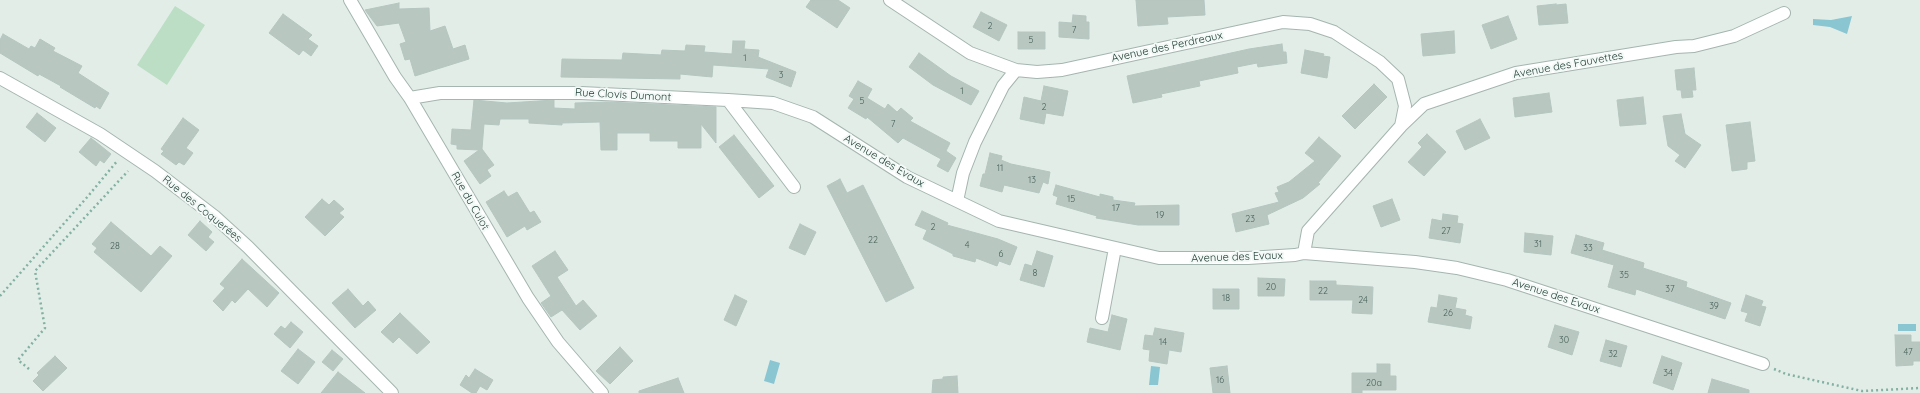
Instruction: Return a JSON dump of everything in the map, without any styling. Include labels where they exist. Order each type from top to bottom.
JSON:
[{"type":"street","name":"Rue du Culot","points":[[350,0],[395,77],[410,98],[528,298],[558,342],[602,393]]},
{"type":"street","name":"Avenue des Perdreaux","points":[[890,0],[970,53],[1016,70],[1037,72],[1062,70],[1283,22],[1310,24],[1334,32],[1380,62],[1398,79],[1406,106],[1400,126]]},
{"type":"street","name":"Avenue des Fauvettes","points":[[1304,252],[1308,231],[1400,126],[1424,104],[1516,73],[1676,47],[1694,46],[1734,36],[1784,13]]},
{"type":"street","points":[[957,201],[963,173],[976,142],[1003,86],[1016,70]]},
{"type":"street","name":"Rue des Coquerées","points":[[0,78],[46,102],[125,151],[214,216],[248,247],[392,393]]},
{"type":"street","name":"Rue Clovis Dumont","points":[[410,98],[440,93],[581,93],[728,100]]},
{"type":"street","points":[[728,100],[794,187]]},
{"type":"street","name":"Avenue des Evaux","points":[[728,100],[773,103],[813,117],[907,177],[999,221],[1159,258],[1248,258],[1304,252],[1415,262],[1464,270],[1507,280],[1763,364]]},
{"type":"street","points":[[1102,318],[1115,248]]},
{"type":"path","points":[[0,296],[89,195],[125,151]]},
{"type":"path","points":[[29,369],[18,360],[45,328],[35,271],[128,171]]},
{"type":"path","points":[[1763,364],[1786,374],[1862,391],[1920,388]]},
{"type":"green space","points":[[175,6],[205,25],[167,85],[137,65]]},
{"type":"water","points":[[1852,16],[1847,34],[1830,27],[1813,25],[1813,19],[1831,20]]},
{"type":"water","points":[[1898,324],[1916,324],[1916,331],[1898,331]]},
{"type":"water","points":[[770,360],[780,363],[774,384],[764,381]]},
{"type":"water","points":[[1151,366],[1160,367],[1158,385],[1149,385]]},
{"type":"building","points":[[811,0],[838,0],[850,8],[837,28],[806,7]]},
{"type":"building","points":[[1136,0],[1204,0],[1205,15],[1167,17],[1168,24],[1138,26]]},
{"type":"building","points":[[399,3],[399,9],[429,8],[430,31],[445,26],[453,49],[465,45],[469,59],[415,76],[410,59],[405,60],[400,44],[406,42],[399,23],[377,26],[365,10]]},
{"type":"building","points":[[1566,4],[1568,23],[1539,25],[1537,6]]},
{"type":"building","points":[[981,12],[1007,25],[999,41],[973,27]]},
{"type":"building","points":[[283,14],[312,35],[308,39],[318,46],[311,56],[303,50],[299,55],[269,33]]},
{"type":"building","points":[[1073,15],[1086,16],[1086,22],[1089,22],[1089,39],[1059,37],[1059,22],[1072,23]]},
{"type":"building","points":[[1508,16],[1517,39],[1491,49],[1482,25]]},
{"type":"building","points":[[1454,31],[1455,53],[1423,56],[1421,34]]},
{"type":"building","points":[[1018,32],[1045,32],[1045,49],[1018,49]]},
{"type":"building","points":[[3,34],[29,49],[31,46],[35,48],[40,39],[55,48],[53,51],[82,66],[78,73],[109,93],[100,109],[96,106],[95,108],[60,87],[61,86],[39,74],[38,76],[0,53],[0,40]]},
{"type":"building","points":[[733,41],[745,41],[744,49],[759,50],[758,57],[796,72],[791,87],[766,77],[769,69],[713,65],[712,77],[680,74],[680,79],[561,77],[562,59],[622,60],[623,53],[661,55],[662,50],[685,51],[686,45],[705,46],[704,52],[732,54]]},
{"type":"building","points":[[1282,44],[1283,52],[1286,52],[1287,63],[1258,67],[1257,63],[1237,67],[1238,73],[1199,81],[1200,86],[1161,94],[1162,97],[1133,103],[1127,76],[1249,49]]},
{"type":"building","points":[[1305,50],[1324,54],[1323,56],[1330,57],[1327,78],[1301,73]]},
{"type":"building","points":[[919,53],[951,76],[979,91],[971,105],[933,85],[909,67]]},
{"type":"building","points":[[1694,68],[1696,90],[1692,90],[1693,97],[1682,98],[1681,90],[1677,90],[1675,70]]},
{"type":"building","points":[[858,81],[872,89],[867,98],[885,109],[888,104],[897,112],[901,108],[913,118],[910,121],[950,143],[946,151],[956,158],[948,172],[937,166],[941,159],[903,138],[898,143],[867,117],[866,119],[848,108],[854,99],[849,96]]},
{"type":"building","points":[[1374,84],[1387,97],[1355,129],[1342,116]]},
{"type":"building","points":[[1044,86],[1068,91],[1063,116],[1046,113],[1044,124],[1020,119],[1024,97],[1041,101]]},
{"type":"building","points":[[1549,93],[1552,112],[1515,117],[1513,98]]},
{"type":"building","points":[[1643,97],[1646,124],[1620,126],[1617,100]]},
{"type":"building","points":[[474,100],[507,103],[554,100],[554,108],[575,109],[575,103],[607,102],[716,107],[716,143],[701,124],[701,148],[678,148],[678,141],[650,141],[650,133],[617,133],[617,150],[601,150],[600,122],[562,123],[562,125],[529,123],[529,119],[500,119],[499,125],[484,124],[482,149],[494,165],[487,170],[491,176],[480,184],[464,161],[479,150],[457,149],[457,145],[451,144],[452,129],[471,130]]},
{"type":"building","points":[[37,113],[56,128],[45,142],[26,127]]},
{"type":"building","points":[[1681,114],[1685,134],[1701,145],[1685,168],[1675,161],[1680,155],[1668,146],[1663,116]]},
{"type":"building","points":[[183,118],[199,130],[186,148],[193,153],[184,165],[179,162],[176,165],[161,154],[164,151],[161,149]]},
{"type":"building","points":[[1480,119],[1490,138],[1465,150],[1456,131]]},
{"type":"building","points":[[1750,122],[1755,161],[1747,162],[1747,169],[1732,171],[1726,125]]},
{"type":"building","points":[[1427,134],[1446,152],[1424,176],[1408,162],[1422,147],[1418,143]]},
{"type":"building","points":[[734,135],[774,186],[759,198],[719,147]]},
{"type":"building","points":[[1319,137],[1341,156],[1318,183],[1320,184],[1303,198],[1267,215],[1269,224],[1236,232],[1232,214],[1279,202],[1275,193],[1279,192],[1277,187],[1289,182],[1315,161],[1305,153]]},
{"type":"building","points":[[91,138],[111,154],[104,163],[100,160],[96,166],[79,152]]},
{"type":"building","points":[[990,153],[1002,156],[1001,160],[1011,164],[1050,172],[1048,184],[1043,182],[1039,193],[1004,185],[1002,192],[980,186],[983,174],[985,174]]},
{"type":"building","points":[[840,179],[847,193],[863,185],[914,288],[886,302],[827,186]]},
{"type":"building","points":[[1056,185],[1100,197],[1100,194],[1113,197],[1113,200],[1135,203],[1134,206],[1179,205],[1179,225],[1138,225],[1096,218],[1097,216],[1056,204],[1058,197],[1053,195]]},
{"type":"building","points":[[504,191],[508,197],[517,192],[530,213],[534,211],[541,222],[527,230],[525,226],[507,237],[486,202]]},
{"type":"building","points":[[322,199],[329,205],[334,200],[344,209],[339,213],[344,217],[325,236],[305,217]]},
{"type":"building","points":[[1392,199],[1400,220],[1381,227],[1373,206]]},
{"type":"building","points":[[922,211],[948,223],[947,225],[998,239],[1017,247],[1010,265],[999,261],[997,266],[976,258],[975,262],[953,256],[953,254],[923,239],[927,230],[915,225]]},
{"type":"building","points":[[1443,214],[1458,216],[1457,223],[1463,224],[1460,243],[1429,238],[1432,219],[1442,221]]},
{"type":"building","points":[[200,221],[212,232],[208,237],[214,242],[206,251],[188,235]]},
{"type":"building","points":[[111,222],[151,256],[160,246],[172,256],[141,292],[94,252],[97,248],[92,244]]},
{"type":"building","points":[[800,224],[816,232],[805,255],[789,248]]},
{"type":"building","points":[[1525,233],[1553,236],[1551,255],[1524,252]]},
{"type":"building","points":[[1576,235],[1604,243],[1602,250],[1644,263],[1643,268],[1687,282],[1686,287],[1731,303],[1725,319],[1636,289],[1635,295],[1608,287],[1614,265],[1571,253]]},
{"type":"building","points":[[555,251],[568,270],[557,277],[576,306],[583,300],[597,316],[580,330],[562,310],[551,317],[541,303],[551,296],[532,266]]},
{"type":"building","points":[[1037,251],[1053,256],[1044,287],[1020,280],[1025,264],[1032,266]]},
{"type":"building","points":[[242,259],[279,293],[267,307],[248,289],[235,303],[232,300],[223,311],[213,301],[225,288],[220,284]]},
{"type":"building","points":[[1258,278],[1285,279],[1284,296],[1258,296]]},
{"type":"building","points":[[1310,281],[1336,281],[1336,285],[1373,287],[1372,314],[1352,313],[1353,300],[1310,300]]},
{"type":"building","points":[[348,289],[363,306],[368,301],[376,310],[355,328],[332,303]]},
{"type":"building","points":[[1213,289],[1239,289],[1239,309],[1213,309]]},
{"type":"building","points":[[735,295],[747,301],[736,326],[724,320]]},
{"type":"building","points":[[1439,295],[1457,298],[1455,308],[1466,310],[1465,315],[1472,317],[1470,329],[1428,322],[1431,307],[1437,308]]},
{"type":"building","points":[[1746,295],[1763,301],[1761,306],[1766,307],[1760,326],[1745,321],[1748,313],[1741,311]]},
{"type":"building","points":[[400,313],[430,342],[417,354],[399,337],[393,343],[381,332]]},
{"type":"building","points":[[1112,315],[1127,319],[1120,350],[1087,342],[1090,328],[1108,332]]},
{"type":"building","points":[[291,322],[303,332],[290,348],[274,334],[281,326],[285,329]]},
{"type":"building","points":[[1555,325],[1579,332],[1572,355],[1548,347]]},
{"type":"building","points":[[1155,328],[1184,333],[1181,352],[1169,350],[1167,364],[1149,361],[1150,350],[1143,349],[1145,335],[1153,336]]},
{"type":"building","points":[[1895,335],[1911,335],[1911,342],[1920,342],[1920,361],[1913,361],[1913,365],[1896,366]]},
{"type":"building","points":[[1606,340],[1627,346],[1621,367],[1600,361]]},
{"type":"building","points":[[620,347],[633,361],[610,384],[596,371]]},
{"type":"building","points":[[298,349],[315,362],[298,384],[281,371]]},
{"type":"building","points":[[332,350],[343,359],[333,371],[322,362]]},
{"type":"building","points":[[55,356],[67,368],[43,391],[33,381],[39,375],[37,373]]},
{"type":"building","points":[[1662,356],[1682,363],[1673,390],[1653,383]]},
{"type":"building","points":[[1377,364],[1390,364],[1390,376],[1396,376],[1396,390],[1362,390],[1362,393],[1352,393],[1352,373],[1377,373]]},
{"type":"building","points":[[1227,366],[1230,393],[1213,393],[1210,368]]},
{"type":"building","points":[[475,369],[493,380],[487,390],[480,386],[476,393],[472,393],[460,385],[466,375],[469,378]]},
{"type":"building","points":[[338,372],[365,393],[321,393]]},
{"type":"building","points":[[957,376],[958,393],[932,393],[933,380],[943,379],[943,377]]},
{"type":"building","points":[[678,378],[684,393],[639,393],[639,391]]},
{"type":"building","points":[[1712,379],[1749,390],[1749,393],[1708,393]]}]
